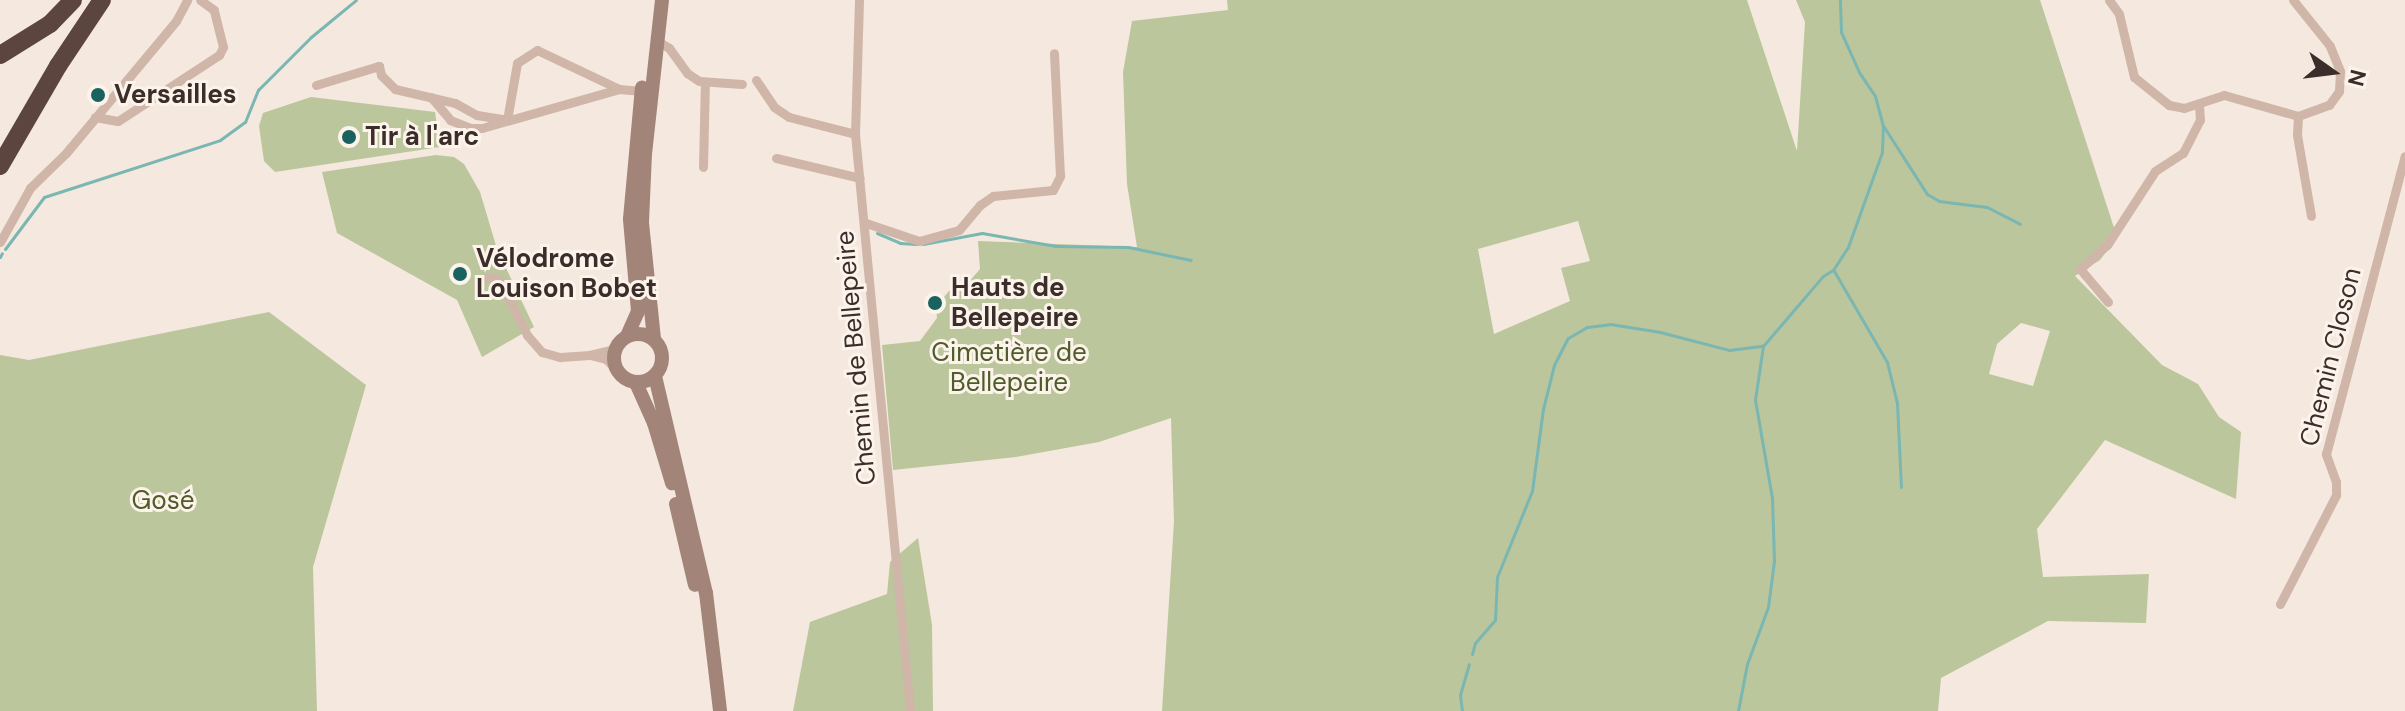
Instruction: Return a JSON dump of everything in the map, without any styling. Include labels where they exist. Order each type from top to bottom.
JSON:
[{"type":"highway","points":[[0,55],[50,24],[73,0]]},
{"type":"highway","points":[[0,166],[58,66],[102,0]]},
{"type":"main road","points":[[653,0],[630,219],[638,311],[627,336],[615,349],[617,371],[636,383],[654,423],[670,478],[699,604],[711,711]]},
{"type":"main road","points":[[662,0],[642,222],[654,339],[663,353],[655,376],[706,593],[720,711]]},
{"type":"main road","points":[[627,336],[640,333],[654,339]]},
{"type":"main road","points":[[636,383],[655,376]]},
{"type":"street","points":[[0,242],[30,188],[57,163],[176,21],[187,0]]},
{"type":"street","points":[[95,117],[118,121],[219,55],[223,47],[214,10],[200,0]]},
{"type":"street","name":"Chemin de Bellepeire","points":[[859,0],[855,134],[866,223],[910,711]]},
{"type":"street","points":[[2109,0],[2119,14],[2134,77],[2169,105],[2184,108],[2224,95],[2298,116],[2329,105],[2339,91],[2340,71],[2330,46],[2293,0]]},
{"type":"street","points":[[657,41],[669,48],[691,77],[705,82],[742,84]]},
{"type":"street","points":[[507,120],[517,63],[537,50],[619,89]]},
{"type":"street","points":[[866,223],[919,241],[959,230],[980,205],[993,196],[1053,190],[1060,176],[1054,53]]},
{"type":"street","points":[[316,85],[379,66],[381,75],[395,89],[460,105],[477,115],[507,120]]},
{"type":"street","points":[[756,80],[774,107],[789,117],[855,134]]},
{"type":"street","points":[[703,167],[705,82]]},
{"type":"street","points":[[431,97],[450,120],[482,128],[619,89],[642,91]]},
{"type":"street","points":[[2108,302],[2082,275],[2082,267],[2107,245],[2155,171],[2183,153],[2200,120],[2199,105]]},
{"type":"street","points":[[2298,116],[2297,135],[2311,216]]},
{"type":"street","name":"Chemin Closon","points":[[2280,604],[2336,495],[2335,476],[2326,454],[2405,156]]},
{"type":"street","points":[[776,158],[860,178]]},
{"type":"street","points":[[477,283],[487,277],[499,279],[527,335],[542,352],[560,357],[615,349]]},
{"type":"street","points":[[590,355],[606,359],[617,371]]},
{"type":"green space","name":"Cimetière de Bellepeire","points":[[1227,0],[1747,0],[1797,151],[1805,22],[1796,0],[2040,0],[2117,237],[2100,260],[2075,276],[2162,365],[2198,384],[2219,417],[2241,432],[2236,499],[2105,440],[2037,529],[2043,577],[2149,574],[2146,623],[2048,621],[1941,678],[1938,711],[1162,711],[1174,522],[1171,418],[1099,442],[1016,457],[893,470],[882,345],[920,341],[937,318],[936,306],[950,290],[962,290],[980,269],[978,241],[1137,247],[1127,184],[1123,72],[1132,21],[1228,10]],"holes":[[[1578,221],[1590,261],[1561,268],[1570,301],[1494,334],[1478,249]],[[2021,323],[2050,331],[2033,386],[1989,374],[1997,344]]]},
{"type":"green space","name":"Tir à l'arc","points":[[311,97],[435,112],[440,147],[275,172],[264,161],[259,126],[263,113]]},
{"type":"green space","name":"Vélodrome Louison Bobet","points":[[436,155],[454,157],[464,164],[480,192],[497,249],[534,327],[482,357],[457,300],[337,233],[322,172]]},
{"type":"green space","name":"Gosé","points":[[269,312],[366,385],[313,567],[317,711],[0,711],[0,355],[29,360]]},
{"type":"green space","points":[[918,538],[932,625],[933,711],[793,711],[810,622],[887,594],[890,562]]},
{"type":"waterway","points":[[5,249],[44,197],[220,140],[245,122],[258,90],[311,37],[356,0]]},
{"type":"waterway","points":[[1472,654],[1475,643],[1495,620],[1497,577],[1532,491],[1543,409],[1554,365],[1568,338],[1587,327],[1610,324],[1660,332],[1729,350],[1763,346],[1823,276],[1833,270],[1848,247],[1882,152],[1883,126],[1875,96],[1859,72],[1841,32],[1840,0]]},
{"type":"waterway","points":[[1884,127],[1927,194],[1939,201],[1987,207],[2020,224]]},
{"type":"waterway","points":[[877,233],[900,243],[916,244]]},
{"type":"waterway","points":[[923,244],[982,233],[1056,246],[1128,247],[1191,260]]},
{"type":"waterway","points":[[0,257],[2,253]]},
{"type":"waterway","points":[[1834,271],[1887,362],[1897,403],[1901,487]]},
{"type":"waterway","points":[[1738,711],[1747,664],[1768,607],[1774,561],[1772,498],[1755,400],[1763,346]]},
{"type":"waterway","points":[[1462,711],[1460,695],[1469,664]]},
{"type":"place","name":"Versailles","points":[[98,95]]},
{"type":"place","name":"Tir à l'arc","points":[[349,137]]},
{"type":"place","name":"Vélodrome Louison Bobet","points":[[460,274]]},
{"type":"place","name":"Hauts de Bellepeire","points":[[935,303]]}]
